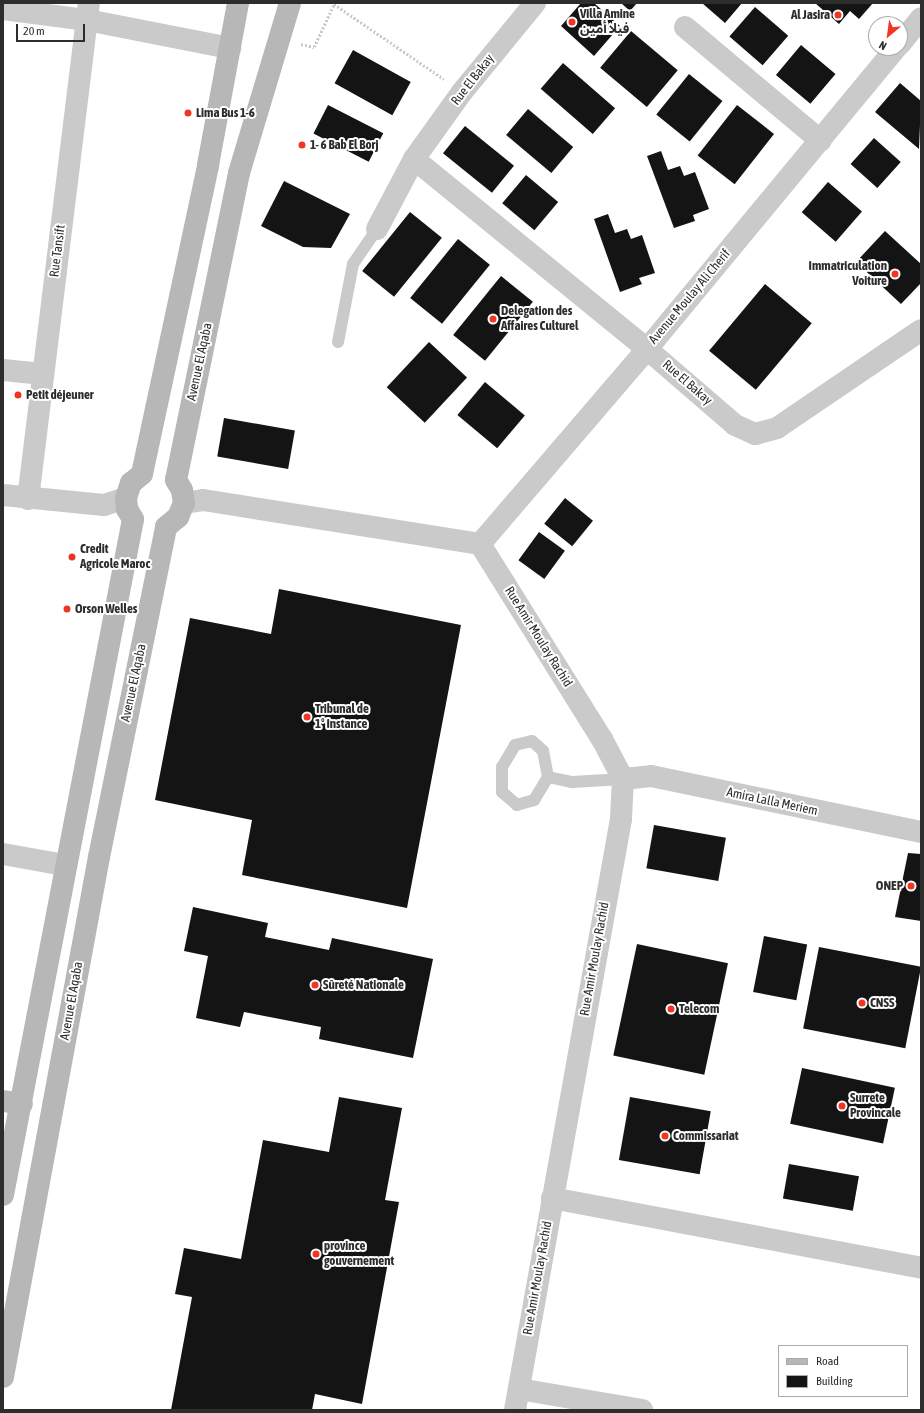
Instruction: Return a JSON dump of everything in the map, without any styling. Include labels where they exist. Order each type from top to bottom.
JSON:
[{"type":"main road","points":[[142,474],[208,165],[238,3]]},
{"type":"main road","name":"Avenue El Aqaba","points":[[176,480],[238,173],[290,3]]},
{"type":"main road","points":[[155,471],[165,473],[176,480],[182,490],[184,503],[178,517],[166,527],[154,529],[143,526],[133,519],[127,510],[126,498],[131,483],[142,474],[155,471]]},
{"type":"main road","points":[[3,1195],[12,1103],[65,865],[133,519]]},
{"type":"main road","name":"Avenue El Aqaba","points":[[3,1377],[99,857],[166,527]]},
{"type":"street","name":"Rue El Bakay","points":[[377,229],[414,159],[462,92],[535,3]]},
{"type":"street","points":[[3,9],[88,11],[230,48]]},
{"type":"street","name":"Rue Tansift","points":[[28,499],[88,11]]},
{"type":"street","points":[[908,34],[921,18]]},
{"type":"street","points":[[685,27],[821,141]]},
{"type":"street","name":"Avenue Moulay Ali Cherif","points":[[480,544],[647,349],[821,141],[890,56]]},
{"type":"street","name":"Rue El Bakay","points":[[414,159],[647,349],[735,425],[755,434],[777,428],[921,330]]},
{"type":"street","points":[[3,370],[43,374]]},
{"type":"street","points":[[3,495],[28,499],[104,505],[126,498]]},
{"type":"street","points":[[184,503],[203,500],[480,544]]},
{"type":"street","name":"Rue Amir Moulay Rachid","points":[[480,544],[602,739],[623,779],[621,819],[515,1410]]},
{"type":"street","name":"Amira Lalla Meriem","points":[[623,779],[651,776],[921,832]]},
{"type":"street","points":[[3,854],[65,865]]},
{"type":"street","points":[[552,1198],[921,1268]]},
{"type":"street","points":[[519,1389],[642,1410]]},
{"type":"lane","points":[[338,342],[353,264],[377,229]]},
{"type":"lane","points":[[532,741],[543,751],[548,777],[534,800],[517,805],[502,792],[502,767],[515,745],[532,741]]},
{"type":"lane","points":[[548,777],[572,782],[623,779]]},
{"type":"path","points":[[314,47],[334,3],[462,92]]},
{"type":"building","points":[[581,3],[594,3],[620,26],[594,56],[561,26]]},
{"type":"building","points":[[621,3],[637,3],[630,11]]},
{"type":"building","points":[[702,3],[742,3],[725,23]]},
{"type":"building","name":"Al Jasira","points":[[815,3],[873,3],[859,19],[850,11],[839,24]]},
{"type":"building","points":[[755,7],[788,36],[763,65],[729,36]]},
{"type":"building","points":[[631,31],[678,70],[647,107],[600,68]]},
{"type":"building","points":[[801,45],[835,74],[810,104],[776,75]]},
{"type":"building","points":[[353,50],[411,82],[392,115],[335,83]]},
{"type":"building","points":[[563,63],[615,108],[593,134],[541,89]]},
{"type":"building","points":[[689,74],[722,101],[690,141],[656,114]]},
{"type":"building","points":[[900,83],[921,101],[919,149],[875,112]]},
{"type":"building","points":[[328,105],[383,133],[369,162],[313,134]]},
{"type":"building","points":[[737,105],[774,134],[735,184],[698,155]]},
{"type":"building","points":[[528,109],[573,147],[551,173],[506,135]]},
{"type":"building","points":[[465,126],[514,166],[492,193],[443,153]]},
{"type":"building","points":[[874,138],[901,162],[877,188],[851,164]]},
{"type":"building","points":[[661,151],[668,170],[680,166],[684,176],[695,172],[709,209],[693,215],[695,221],[674,228],[647,156]]},
{"type":"building","points":[[526,175],[558,202],[534,230],[502,203]]},
{"type":"building","points":[[284,181],[350,214],[331,248],[303,247],[261,226]]},
{"type":"building","points":[[828,182],[862,212],[836,242],[802,212]]},
{"type":"building","points":[[410,212],[442,238],[394,297],[362,271]]},
{"type":"building","points":[[608,214],[615,233],[627,229],[631,239],[642,235],[655,273],[639,278],[642,284],[620,292],[594,219]]},
{"type":"building","name":"Immatriculation Voiture","points":[[885,231],[921,264],[921,283],[901,304],[856,262]]},
{"type":"building","name":"Delegation des Affaires Culturel","points":[[458,239],[490,265],[442,324],[410,298]]},
{"type":"building","name":"Delegation des Affaires Culturel","points":[[501,276],[533,302],[485,361],[453,335]]},
{"type":"building","points":[[765,284],[812,323],[756,390],[709,351]]},
{"type":"building","points":[[429,342],[467,377],[425,423],[387,387]]},
{"type":"building","points":[[485,382],[525,415],[497,448],[457,415]]},
{"type":"building","points":[[224,418],[295,431],[288,469],[217,456]]},
{"type":"building","points":[[565,498],[593,521],[572,546],[544,524]]},
{"type":"building","points":[[539,532],[565,551],[544,579],[518,560]]},
{"type":"building","name":"Tribunal de 1° Instance","points":[[279,589],[461,625],[407,908],[242,875],[252,820],[155,800],[190,618],[271,634]]},
{"type":"building","points":[[654,825],[726,838],[718,881],[646,868]]},
{"type":"building","name":"ONEP","points":[[908,853],[921,854],[921,921],[895,917]]},
{"type":"building","name":"Sûreté Nationale","points":[[193,907],[268,923],[265,937],[329,950],[332,938],[433,959],[413,1058],[319,1039],[321,1027],[244,1012],[240,1027],[196,1018],[208,956],[184,951]]},
{"type":"building","points":[[764,936],[807,944],[796,1000],[753,992]]},
{"type":"building","name":"Telecom","points":[[637,944],[728,963],[704,1075],[613,1056]]},
{"type":"building","name":"CNSS","points":[[819,947],[921,967],[905,1048],[803,1028]]},
{"type":"building","name":"Surrete Provincale","points":[[802,1068],[895,1088],[883,1144],[790,1124]]},
{"type":"building","name":"province gouvernement","points":[[339,1097],[402,1108],[385,1200],[399,1202],[362,1404],[315,1394],[312,1410],[171,1410],[192,1297],[175,1294],[184,1248],[241,1259],[263,1140],[329,1152]]},
{"type":"building","name":"Commissariat","points":[[630,1097],[711,1111],[700,1174],[619,1160]]},
{"type":"building","points":[[789,1164],[859,1176],[853,1211],[783,1198]]},
{"type":"place","name":"Al Jasira","points":[[838,15]]},
{"type":"place","name":"Villa Amine فيلا أمين","points":[[572,22]]},
{"type":"place","name":"Lima Bus 1-6","points":[[188,113]]},
{"type":"place","name":"1- 6 Bab El Borj","points":[[302,145]]},
{"type":"place","name":"Immatriculation Voiture","points":[[895,274]]},
{"type":"place","name":"Delegation des Affaires Culturel","points":[[493,319]]},
{"type":"place","name":"Petit déjeuner","points":[[18,395]]},
{"type":"place","name":"Credit Agricole Maroc","points":[[72,557]]},
{"type":"place","name":"Orson Welles","points":[[67,609]]},
{"type":"place","name":"Tribunal de 1° Instance","points":[[307,717]]},
{"type":"place","name":"ONEP","points":[[911,886]]},
{"type":"place","name":"Sûreté Nationale","points":[[315,985]]},
{"type":"place","name":"CNSS","points":[[862,1003]]},
{"type":"place","name":"Telecom","points":[[671,1009]]},
{"type":"place","name":"Surrete Provincale","points":[[842,1106]]},
{"type":"place","name":"Commissariat","points":[[665,1136]]},
{"type":"place","name":"province gouvernement","points":[[316,1254]]}]
